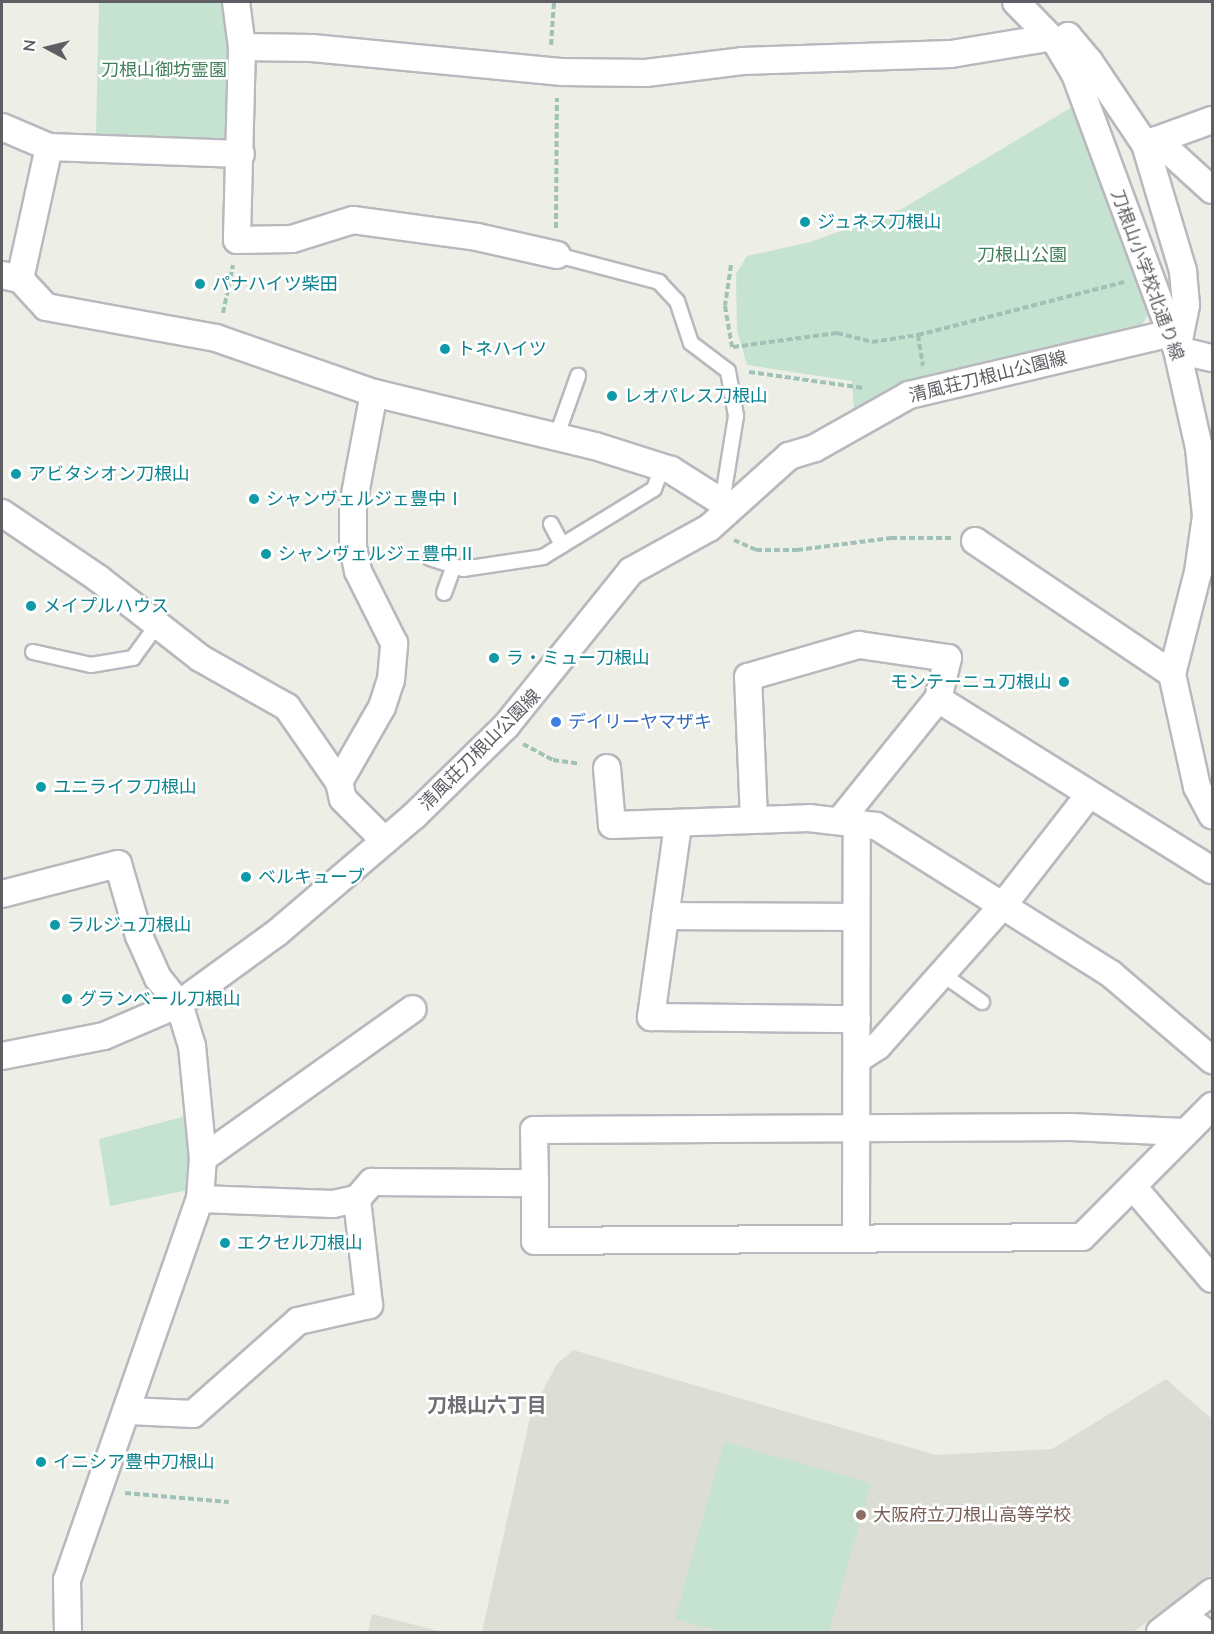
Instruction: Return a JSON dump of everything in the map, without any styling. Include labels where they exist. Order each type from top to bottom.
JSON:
[{"type":"street","points":[[236,2],[242,47],[237,240],[292,239],[353,220],[477,237],[557,255]]},
{"type":"street","name":"刀根山小学校北通り線","points":[[1016,2],[1053,41],[1075,74],[1172,342],[1198,448],[1206,516],[1198,573],[1172,674],[1197,787],[1212,815]]},
{"type":"street","points":[[242,47],[312,48],[555,71],[657,72],[742,62],[951,54],[1053,41],[1068,36],[1151,142],[1212,190]]},
{"type":"street","points":[[1151,142],[1212,120]]},
{"type":"street","points":[[2,126],[49,147],[241,154]]},
{"type":"street","points":[[1151,142],[1183,271],[1186,305],[1172,342],[1212,358]]},
{"type":"street","points":[[49,147],[11,277],[46,307],[216,338],[374,393],[557,435],[662,467],[725,504]]},
{"type":"street","name":"清風荘刀根山公園線","points":[[2,1056],[104,1036],[179,1004],[278,932],[385,841],[506,726],[631,571],[709,528],[725,504],[789,456],[815,448],[909,395],[1172,342]]},
{"type":"street","points":[[339,782],[382,707],[391,680],[394,643],[358,571],[354,548],[354,505],[374,393]]},
{"type":"street","points":[[2,513],[228,676],[287,707],[339,782],[343,799],[385,841]]},
{"type":"street","points":[[975,541],[1172,674]]},
{"type":"street","points":[[754,819],[748,677],[859,645],[948,658],[938,699],[849,821],[856,917],[858,1059],[856,1236]]},
{"type":"street","points":[[938,699],[1088,796],[1212,870]]},
{"type":"street","points":[[607,768],[612,825],[678,825],[754,819],[849,821],[876,826],[1004,904],[1111,974],[1212,1060]]},
{"type":"street","points":[[858,1059],[878,1046],[1004,904],[1088,796]]},
{"type":"street","points":[[678,825],[651,1017],[857,1018]]},
{"type":"street","points":[[2,894],[118,864],[158,978],[179,1004],[192,1046],[203,1158],[200,1199],[129,1411],[67,1580],[68,1632]]},
{"type":"street","points":[[665,916],[856,917]]},
{"type":"street","points":[[203,1158],[413,1009]]},
{"type":"street","points":[[1184,1132],[858,1129],[534,1130],[535,1241],[856,1236],[1082,1237],[1135,1189],[1184,1132],[1212,1106]]},
{"type":"street","points":[[200,1199],[333,1204],[357,1199],[372,1182],[535,1183]]},
{"type":"street","points":[[1135,1189],[1212,1279]]},
{"type":"street","points":[[129,1411],[193,1414],[298,1321],[369,1305],[357,1199]]},
{"type":"street","points":[[1160,1632],[1184,1616],[1212,1592]]},
{"type":"street","points":[[1184,1616],[1205,1632]]},
{"type":"lane","points":[[557,255],[659,282],[677,301],[691,343],[728,371],[736,417],[725,504]]},
{"type":"lane","points":[[557,435],[578,376]]},
{"type":"lane","points":[[430,558],[454,566],[543,557],[654,489],[662,467]]},
{"type":"lane","points":[[551,524],[562,545]]},
{"type":"lane","points":[[444,592],[454,566]]},
{"type":"lane","points":[[33,652],[91,665],[133,658],[157,625]]},
{"type":"lane","points":[[942,974],[982,1002]]},
{"type":"path","points":[[554,2],[553,184],[557,255]]},
{"type":"path","points":[[216,338],[237,240]]},
{"type":"path","points":[[731,265],[725,306],[732,347],[728,371],[909,395]]},
{"type":"path","points":[[732,347],[837,333],[872,342],[918,335],[1148,276]]},
{"type":"path","points":[[709,528],[756,550],[930,535],[975,541]]},
{"type":"path","points":[[506,726],[521,743],[553,760],[607,768]]},
{"type":"path","points":[[128,1493],[229,1502]]},
{"type":"shaded area","name":"大阪府立刀根山高等学校","points":[[573,1350],[936,1455],[1052,1449],[1166,1379],[1212,1419],[1212,1574],[1133,1632],[482,1632],[531,1413],[557,1364]]},
{"type":"shaded area","points":[[372,1614],[443,1632],[368,1632]]},
{"type":"green space","name":"刀根山御坊霊園","points":[[99,2],[222,2],[231,55],[230,130],[225,139],[96,134]]},
{"type":"green space","name":"刀根山公園","points":[[1072,107],[1150,311],[1139,330],[855,426],[852,381],[747,365],[737,330],[736,274],[747,256],[810,242],[900,210]]},
{"type":"green space","points":[[190,1115],[188,1190],[110,1206],[99,1139]]},
{"type":"green space","points":[[724,1442],[871,1483],[829,1632],[724,1632],[675,1619]]},
{"type":"place","name":"ジュネス刀根山","points":[[805,222]]},
{"type":"place","name":"パナハイツ柴田","points":[[200,284]]},
{"type":"place","name":"トネハイツ","points":[[445,349]]},
{"type":"place","name":"レオパレス刀根山","points":[[612,396]]},
{"type":"place","name":"アビタシオン刀根山","points":[[16,474]]},
{"type":"place","name":"シャンヴェルジェ豊中Ⅰ","points":[[254,499]]},
{"type":"place","name":"シャンヴェルジェ豊中Ⅱ","points":[[266,554]]},
{"type":"place","name":"メイプルハウス","points":[[31,606]]},
{"type":"place","name":"ラ・ミュー刀根山","points":[[494,658]]},
{"type":"place","name":"モンテーニュ刀根山","points":[[1064,682]]},
{"type":"place","name":"デイリーヤマザキ","points":[[556,722]]},
{"type":"place","name":"ユニライフ刀根山","points":[[41,787]]},
{"type":"place","name":"ベルキューブ","points":[[246,877]]},
{"type":"place","name":"ラルジュ刀根山","points":[[55,925]]},
{"type":"place","name":"グランベール刀根山","points":[[67,999]]},
{"type":"place","name":"エクセル刀根山","points":[[225,1243]]},
{"type":"place","name":"イニシア豊中刀根山","points":[[41,1462]]},
{"type":"place","name":"大阪府立刀根山高等学校","points":[[861,1515]]},
{"type":"district","name":"刀根山六丁目","points":[[487,1405]]}]
